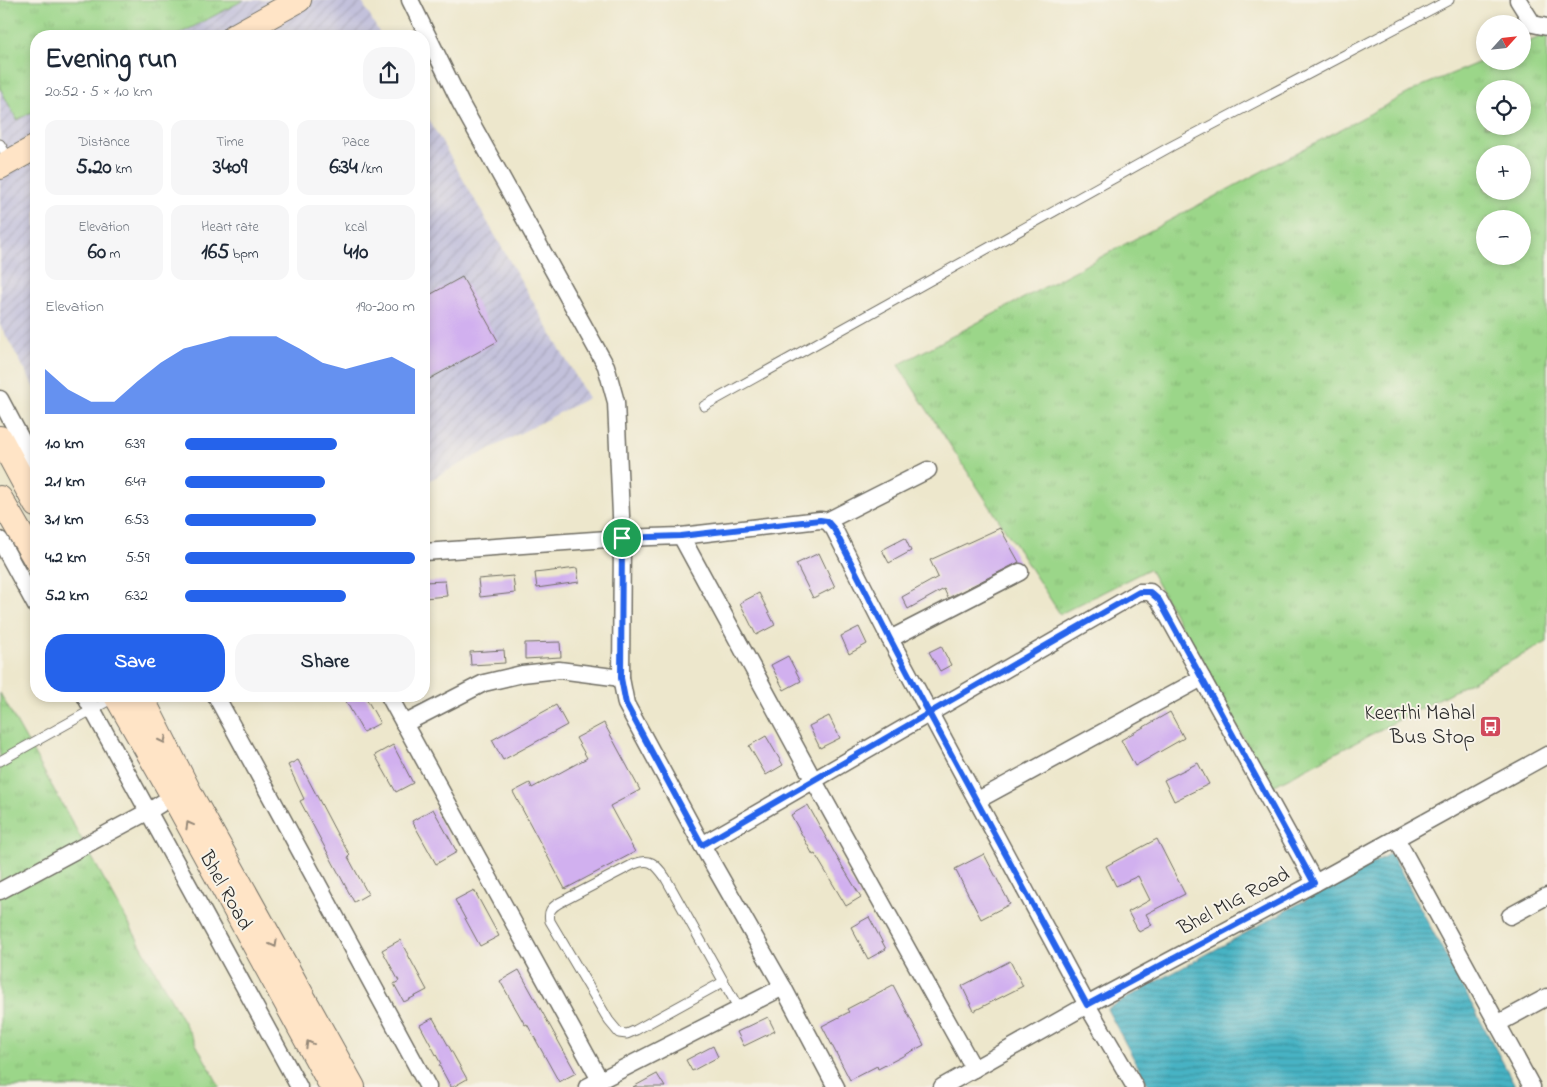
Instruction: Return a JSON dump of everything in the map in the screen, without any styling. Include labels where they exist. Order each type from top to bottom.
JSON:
[{"type":"street","points":[[245,30],[299,0]]},
{"type":"street","points":[[410,0],[425,30]]},
{"type":"street","points":[[1518,0],[1534,27]]},
{"type":"street","points":[[430,41],[461,104],[606,366],[616,402],[622,538],[621,678],[626,704],[702,845],[783,987],[836,1087]]},
{"type":"street","points":[[3,157],[30,148]]},
{"type":"street","points":[[0,399],[30,456]]},
{"type":"street","points":[[0,438],[30,494]]},
{"type":"street","points":[[430,552],[622,538],[681,536],[820,520],[827,521],[928,470]]},
{"type":"street","points":[[0,498],[30,550]]},
{"type":"street","points":[[827,521],[834,529],[929,713],[978,800],[1087,1005],[1135,1087]]},
{"type":"street","points":[[681,536],[974,1069]]},
{"type":"street","points":[[0,540],[30,595]]},
{"type":"street","points":[[890,639],[1020,572]]},
{"type":"street","points":[[702,845],[1139,592],[1150,592],[1159,600],[1314,883]]},
{"type":"street","points":[[404,724],[484,682],[522,674],[559,670],[621,678]]},
{"type":"street","points":[[978,800],[1202,678]]},
{"type":"street","name":"Bhel Road","points":[[119,702],[332,1087]]},
{"type":"street","name":"Bhel Road","points":[[144,702],[192,797],[353,1087]]},
{"type":"street","points":[[219,702],[428,1087]]},
{"type":"street","points":[[392,702],[594,1084],[783,987]]},
{"type":"street","points":[[89,703],[299,1087]]},
{"type":"street","name":"Bhel MIG Road","points":[[942,1087],[1087,1005],[1547,755]]},
{"type":"street","points":[[0,891],[149,811],[173,796]]},
{"type":"street","points":[[1396,838],[1532,1087]]},
{"type":"street","points":[[1510,916],[1547,896]]},
{"type":"street","points":[[1497,1024],[1547,997]]},
{"type":"lane","points":[[704,406],[1170,147],[1449,0]]},
{"type":"lane","points":[[0,761],[89,703]]},
{"type":"lane","points":[[723,982],[636,1030],[627,1034],[619,1033],[609,1021],[554,930],[548,914],[559,903],[634,864],[644,860],[652,863],[665,876],[739,1009]]},
{"type":"shaded area","points":[[0,0],[361,0],[378,30],[30,30],[30,379],[0,325]]},
{"type":"shaded area","points":[[430,122],[588,398],[430,480]]},
{"type":"green space","points":[[0,0],[244,0],[187,30],[30,30],[30,113],[17,120],[0,88]]},
{"type":"green space","points":[[1547,34],[1547,642],[1271,787],[1149,569],[1060,614],[898,365],[1422,86],[1476,64],[1476,70],[1531,70],[1531,41]]},
{"type":"green space","points":[[0,693],[220,1087],[0,1087]]},
{"type":"water","points":[[1391,853],[1516,1087],[1149,1087],[1107,1009]]},
{"type":"building","points":[[462,277],[498,341],[430,379],[430,295]]},
{"type":"building","points":[[1000,528],[1019,562],[948,598],[944,589],[908,609],[902,597],[938,577],[930,560]]},
{"type":"building","points":[[905,538],[911,551],[889,563],[882,550]]},
{"type":"building","points":[[819,553],[835,587],[813,598],[796,564]]},
{"type":"building","points":[[577,568],[579,582],[537,588],[535,573]]},
{"type":"building","points":[[513,576],[515,593],[480,597],[478,579]]},
{"type":"building","points":[[445,581],[447,596],[430,597],[430,582]]},
{"type":"building","points":[[759,593],[775,625],[756,635],[740,603]]},
{"type":"building","points":[[859,627],[867,644],[849,654],[841,636]]},
{"type":"building","points":[[560,642],[561,657],[525,659],[525,643]]},
{"type":"building","points":[[941,646],[951,665],[940,671],[929,652]]},
{"type":"building","points":[[504,650],[505,663],[471,665],[470,652]]},
{"type":"building","points":[[788,656],[801,681],[784,690],[771,665]]},
{"type":"building","points":[[346,702],[368,702],[380,723],[363,732]]},
{"type":"building","points":[[556,705],[567,725],[503,760],[492,740]]},
{"type":"building","points":[[1170,712],[1184,738],[1135,766],[1121,740]]},
{"type":"building","points":[[829,716],[840,738],[820,748],[809,726]]},
{"type":"building","points":[[604,723],[640,790],[610,806],[635,852],[565,889],[513,792],[530,783],[532,788],[587,758],[576,738]]},
{"type":"building","points":[[766,736],[783,765],[766,775],[749,746]]},
{"type":"building","points":[[393,745],[413,783],[396,792],[375,755]]},
{"type":"building","points":[[298,760],[350,855],[348,857],[368,894],[354,902],[300,801],[304,799],[288,765]]},
{"type":"building","points":[[1198,763],[1209,784],[1174,801],[1164,780]]},
{"type":"building","points":[[808,805],[861,897],[846,906],[815,854],[813,855],[791,815]]},
{"type":"building","points":[[433,809],[457,852],[436,864],[412,821]]},
{"type":"building","points":[[1157,839],[1185,894],[1146,914],[1152,925],[1139,932],[1128,912],[1150,900],[1138,876],[1116,886],[1106,866]]},
{"type":"building","points":[[984,854],[1010,904],[981,919],[955,869]]},
{"type":"building","points":[[474,890],[499,936],[480,946],[455,900]]},
{"type":"building","points":[[869,917],[886,949],[868,959],[851,927]]},
{"type":"building","points":[[400,940],[427,990],[404,1002],[394,984],[399,981],[382,950]]},
{"type":"building","points":[[1010,961],[1023,986],[974,1011],[962,986]]},
{"type":"building","points":[[519,970],[576,1073],[559,1082],[527,1024],[525,1025],[500,981]]},
{"type":"building","points":[[893,985],[924,1045],[878,1069],[877,1066],[850,1080],[822,1026],[849,1012],[847,1009]]},
{"type":"building","points":[[768,1017],[775,1031],[744,1046],[737,1032]]},
{"type":"building","points":[[433,1018],[467,1079],[453,1087],[451,1087],[439,1065],[441,1064],[420,1025]]},
{"type":"building","points":[[713,1046],[718,1057],[692,1071],[686,1060]]},
{"type":"building","points":[[657,1074],[665,1087],[633,1087]]},
{"type":"place","name":"Keerthi Mahal Bus Stop","points":[[1491,726]]},
{"type":"route","points":[[622,538],[621,678],[626,704],[702,845],[929,713],[978,800],[1087,1005],[1314,883],[1159,600],[1150,592],[1139,592],[929,713],[834,529],[827,521],[820,520],[681,536],[622,538]]}]
